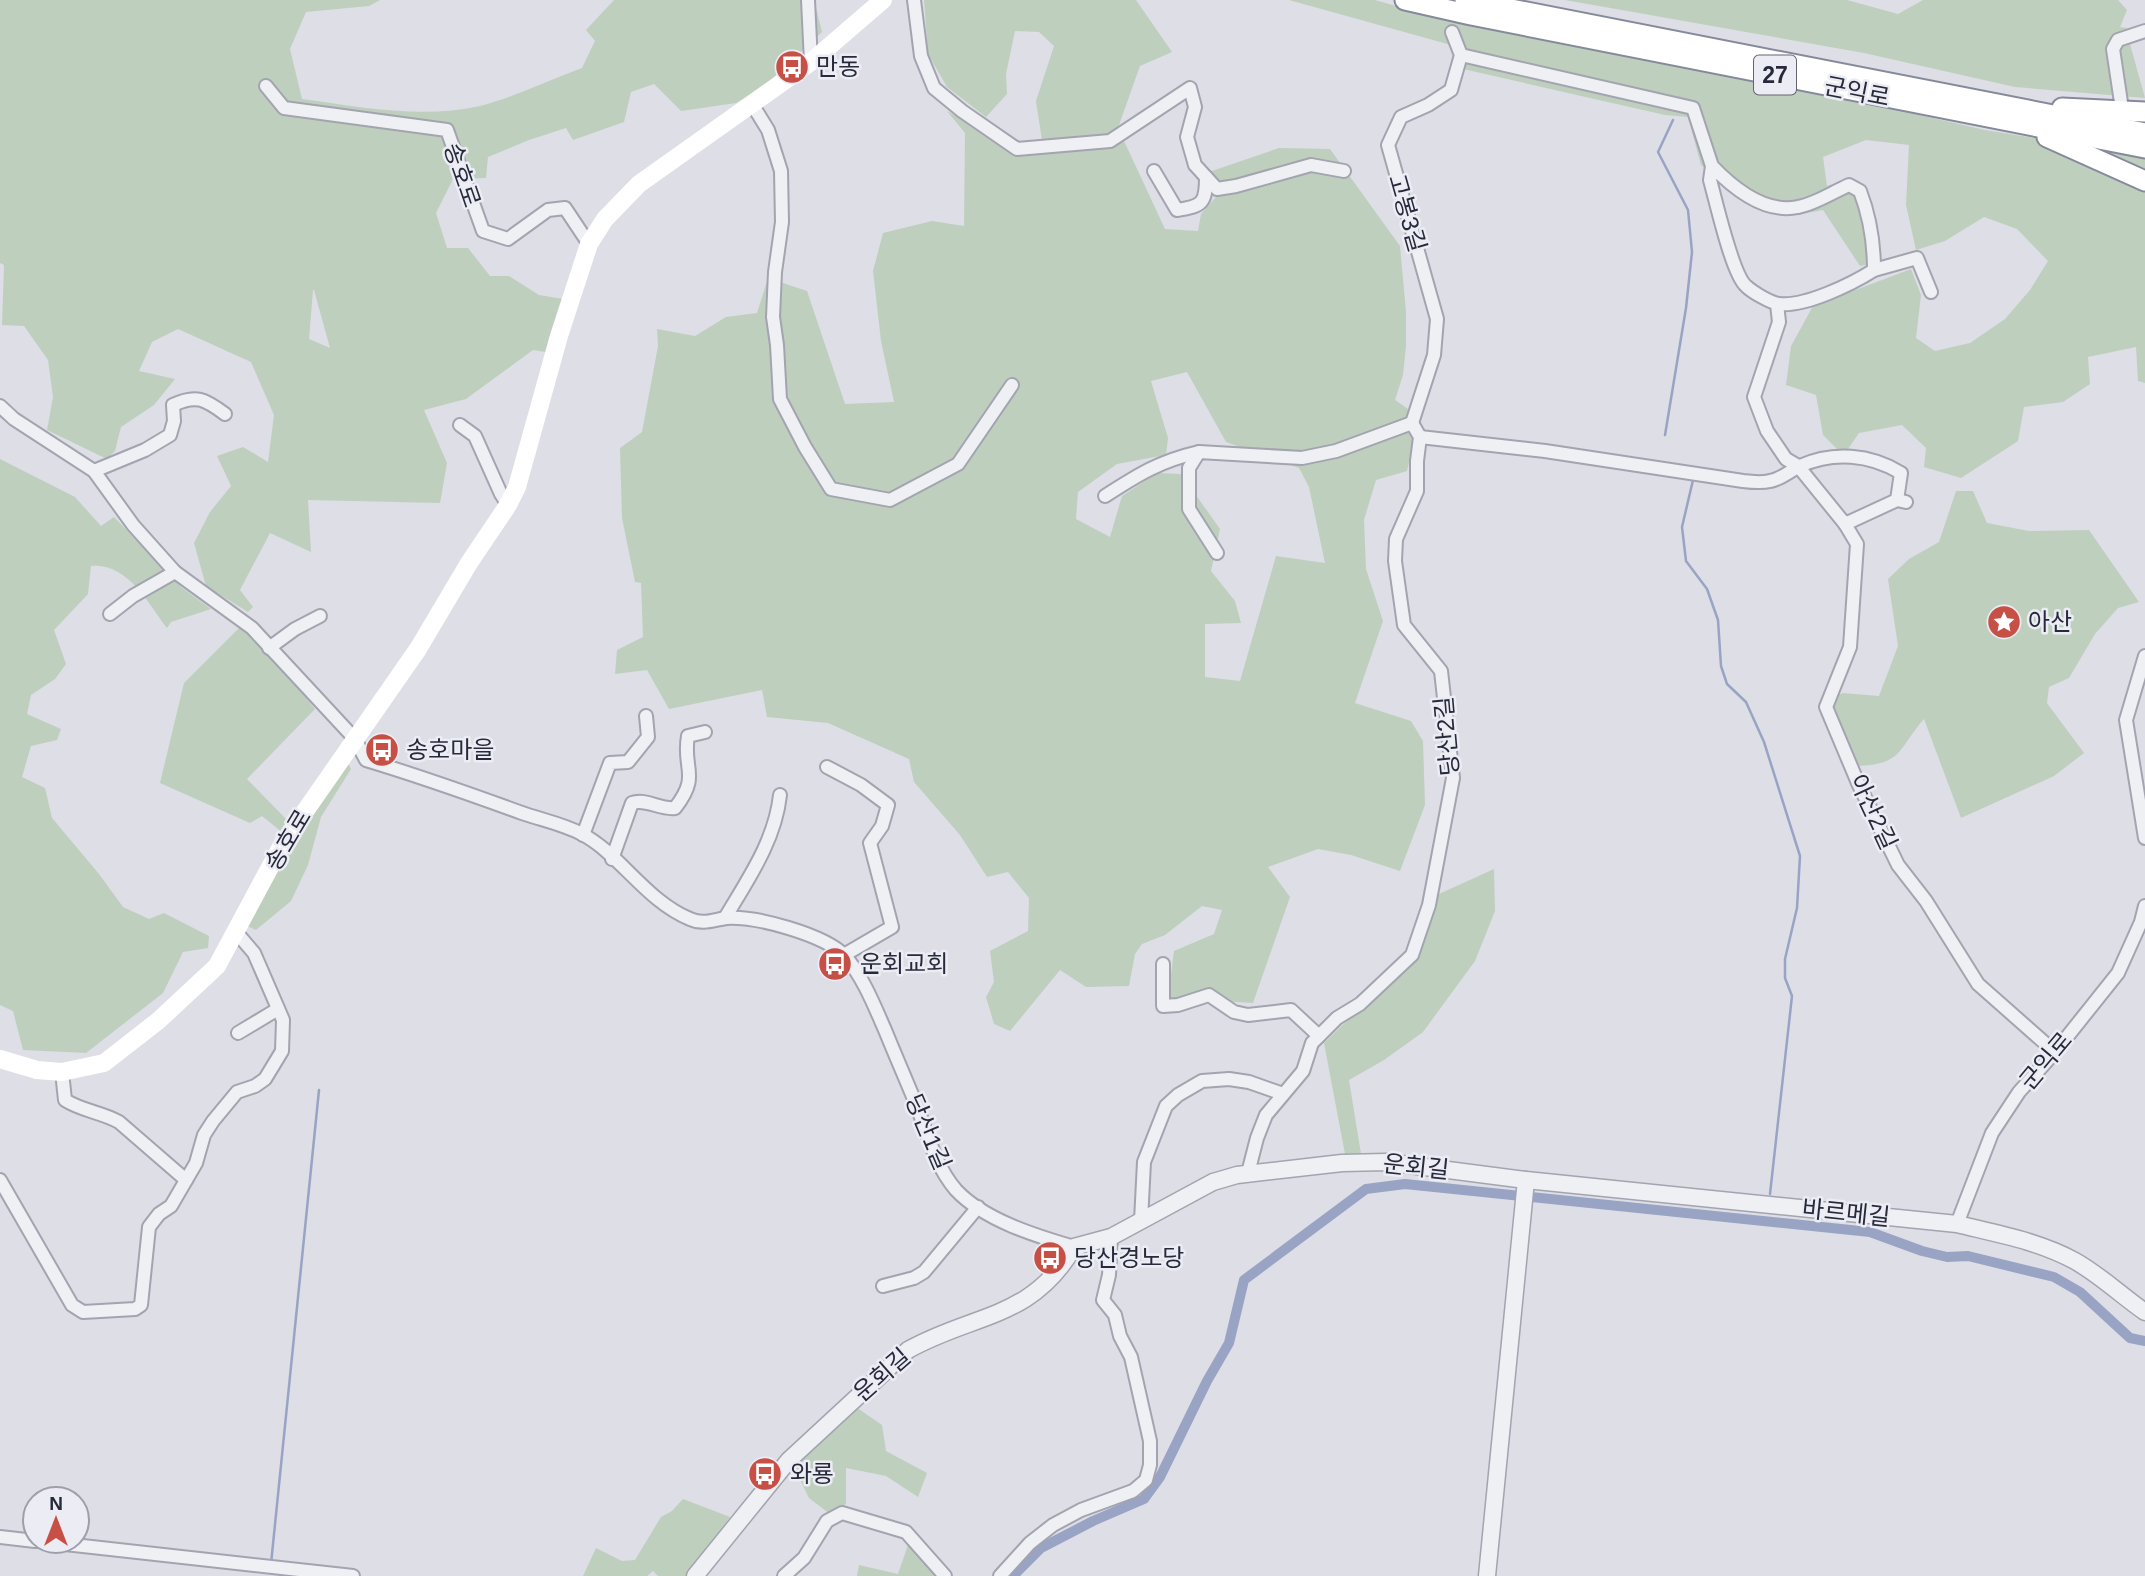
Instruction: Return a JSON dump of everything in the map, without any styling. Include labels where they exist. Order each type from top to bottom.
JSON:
[{"type":"highway","name":"군익로","points":[[1405,0],[2145,148]]},
{"type":"highway","name":"군익로","points":[[1465,0],[2145,133]]},
{"type":"highway","points":[[2007,107],[2122,109],[2145,112]]},
{"type":"highway","points":[[2018,124],[2145,181]]},
{"type":"main road","name":"송호로","points":[[0,1059],[37,1070],[62,1072],[104,1063],[130,1044],[217,966],[283,843],[418,649],[469,563],[508,505],[517,487],[559,336],[589,244],[605,219],[639,184],[811,62],[883,0]]},
{"type":"street","points":[[808,0],[811,62]]},
{"type":"street","points":[[914,0],[921,56],[934,88],[1017,149],[1111,141],[1190,88],[1195,107],[1186,137],[1195,165],[1217,189],[1311,165],[1344,172]]},
{"type":"street","points":[[2122,109],[2113,48],[2118,40],[2145,31]]},
{"type":"street","points":[[1452,32],[1461,55],[1693,108],[1712,166],[1710,180],[1736,268],[1745,286],[1777,304],[1814,298],[1849,286],[1874,270],[1917,258],[1931,292]]},
{"type":"street","name":"고봉3길","points":[[1412,424],[1434,355],[1437,319],[1388,145],[1401,117],[1428,105],[1451,90],[1461,55]]},
{"type":"street","name":"송호로","points":[[266,86],[284,108],[447,130],[483,232],[508,239],[548,210],[565,208],[589,244]]},
{"type":"street","points":[[752,104],[768,130],[781,171],[782,222],[775,272],[773,317],[780,399],[831,489],[890,500],[958,464],[1012,385]]},
{"type":"street","points":[[1712,166],[1729,183],[1757,201],[1782,209],[1800,207],[1849,185],[1860,191],[1869,214],[1874,246],[1874,270]]},
{"type":"street","points":[[1154,171],[1177,210],[1200,205],[1206,197],[1206,177]]},
{"type":"street","name":"아산2길","points":[[1777,304],[1779,322],[1754,397],[1767,431],[1786,459],[1798,466],[1845,524],[1857,544],[1850,647],[1826,707],[1858,783],[1898,865],[1926,901],[1978,984],[2055,1052]]},
{"type":"street","points":[[0,406],[15,419],[94,471],[145,450],[170,435],[174,421],[173,405],[186,399],[209,402],[225,414]]},
{"type":"street","points":[[1105,496],[1149,468],[1199,452],[1302,458],[1336,451],[1412,424],[1420,437],[1545,451],[1742,481],[1768,482],[1786,476],[1798,466],[1832,456],[1862,457],[1888,465],[1901,473],[1902,501],[1845,524]]},
{"type":"street","points":[[460,425],[475,436],[508,505]]},
{"type":"street","name":"당산2길","points":[[1248,1173],[1266,1115],[1303,1071],[1312,1043],[1337,1018],[1360,1004],[1412,955],[1429,905],[1453,778],[1441,671],[1404,625],[1395,561],[1396,538],[1417,491],[1420,437]]},
{"type":"street","points":[[1199,452],[1189,468],[1189,509],[1217,553]]},
{"type":"street","name":"당산1길","points":[[94,471],[133,525],[175,572],[251,628],[355,739],[366,760],[439,782],[583,835],[665,906],[692,920],[710,923],[725,918],[743,919],[796,930],[821,940],[844,955],[863,982],[938,1162],[958,1192],[978,1207],[1011,1225],[1074,1247]]},
{"type":"street","points":[[110,614],[133,596],[175,572]]},
{"type":"street","points":[[270,648],[295,629],[320,616]]},
{"type":"street","points":[[2145,656],[2126,720],[2145,838]]},
{"type":"street","points":[[583,835],[611,762],[628,762],[648,737],[646,716]]},
{"type":"street","points":[[612,859],[632,803],[639,801],[666,809],[675,808],[686,793],[690,777],[688,736],[705,732]]},
{"type":"street","points":[[827,767],[861,785],[888,805],[882,826],[870,844],[892,927],[844,955]]},
{"type":"street","points":[[725,918],[770,839],[780,795]]},
{"type":"street","name":"군익로","points":[[1957,1224],[1992,1133],[2019,1092],[2118,973],[2143,921],[2145,905]]},
{"type":"street","points":[[0,1180],[72,1305],[83,1312],[135,1309],[141,1305],[149,1227],[159,1214],[171,1206],[196,1163],[204,1135],[213,1121],[237,1092],[255,1086],[265,1079],[282,1051],[283,1020],[254,953],[236,932]]},
{"type":"street","points":[[1163,964],[1163,1006],[1178,1005],[1209,995],[1234,1012],[1248,1015],[1291,1010],[1319,1036]]},
{"type":"street","points":[[238,1033],[278,1009]]},
{"type":"street","points":[[62,1072],[65,1100],[78,1108],[107,1115],[120,1122],[186,1180]]},
{"type":"street","points":[[1141,1221],[1144,1162],[1166,1106],[1202,1081],[1230,1079],[1249,1082],[1283,1094]]},
{"type":"street","name":"운회길","points":[[695,1576],[789,1460],[908,1350],[930,1338],[995,1316],[1037,1293],[1062,1268],[1074,1247],[1111,1237],[1213,1182],[1248,1173],[1342,1163],[1386,1162],[1525,1184]]},
{"type":"street","points":[[1486,1576],[1525,1184]]},
{"type":"street","name":"바르메길","points":[[1525,1184],[1957,1224],[2020,1239],[2051,1250],[2077,1262],[2142,1304]]},
{"type":"street","points":[[883,1286],[914,1278],[925,1272],[978,1207]]},
{"type":"street","points":[[1000,1576],[1030,1543],[1052,1525],[1081,1510],[1133,1491],[1146,1480],[1150,1465],[1150,1441],[1131,1357],[1115,1315],[1103,1300],[1109,1275],[1111,1237]]},
{"type":"street","points":[[784,1576],[804,1558],[827,1521],[842,1513],[906,1532],[945,1576]]},
{"type":"street","points":[[0,1537],[21,1539]]},
{"type":"street","points":[[91,1547],[353,1576]]},
{"type":"green space","points":[[0,0],[380,0],[369,6],[306,12],[290,49],[302,99],[369,108],[436,112],[480,106],[582,68],[595,41],[586,30],[614,0],[814,0],[822,32],[762,88],[736,103],[681,111],[654,84],[631,92],[624,122],[573,140],[566,128],[529,140],[488,157],[486,178],[453,179],[436,213],[447,248],[468,248],[490,276],[509,276],[539,295],[563,299],[546,352],[533,350],[466,399],[424,410],[447,463],[440,503],[308,500],[311,552],[270,533],[240,590],[253,607],[248,612],[206,586],[194,543],[210,512],[231,486],[217,456],[243,447],[268,462],[274,415],[251,362],[178,329],[152,342],[139,371],[175,379],[154,405],[121,427],[115,451],[107,459],[47,430],[53,397],[48,360],[24,326],[2,325],[4,265],[0,263]],"holes":[[[314,290],[330,348],[309,339]]]},
{"type":"green space","points":[[924,0],[1136,0],[1172,52],[1140,66],[1118,128],[1165,229],[1198,231],[1201,214],[1216,197],[1209,172],[1279,148],[1330,149],[1400,246],[1406,346],[1403,375],[1395,400],[1411,411],[1409,434],[1414,441],[1407,471],[1376,480],[1364,520],[1366,569],[1383,621],[1355,703],[1411,721],[1423,741],[1425,805],[1400,871],[1351,855],[1318,849],[1268,867],[1290,897],[1253,1003],[1168,998],[1174,951],[1214,934],[1222,910],[1202,906],[1165,935],[1142,944],[1135,954],[1129,986],[1086,987],[1060,970],[1010,1031],[994,1024],[986,997],[994,982],[990,951],[1028,931],[1029,898],[1008,872],[987,877],[960,835],[914,782],[909,759],[828,723],[767,717],[762,690],[669,709],[647,670],[615,674],[617,650],[643,637],[641,583],[635,582],[622,518],[620,448],[642,432],[658,346],[657,329],[695,336],[726,317],[757,313],[768,278],[807,291],[845,404],[894,402],[881,341],[873,271],[883,233],[932,221],[964,226],[965,133],[947,111],[1021,155],[1044,153],[1036,101],[1054,46],[1039,32],[1015,31],[1006,74],[1007,94],[986,117],[947,87],[928,54]],"holes":[[[1187,372],[1226,442],[1299,468],[1309,487],[1325,563],[1276,556],[1240,681],[1205,677],[1205,624],[1241,623],[1235,601],[1211,571],[1220,529],[1181,474],[1157,473],[1122,496],[1110,537],[1076,519],[1078,492],[1117,464],[1166,455],[1168,438],[1151,381]]]},
{"type":"green space","points":[[1289,0],[1375,0],[1516,35],[1872,104],[1985,130],[2145,156],[2145,383],[2138,381],[2136,347],[2088,357],[2090,384],[2063,402],[2024,407],[2018,441],[1961,478],[1924,467],[1926,448],[1902,425],[1859,433],[1848,449],[1838,450],[1823,435],[1816,395],[1786,385],[1791,346],[1813,306],[1911,269],[1921,295],[1916,338],[1935,351],[1970,343],[2005,319],[2030,290],[2048,261],[2017,229],[1984,217],[1945,241],[1916,250],[1906,205],[1909,145],[1866,140],[1823,157],[1827,186],[1848,179],[1881,262],[1860,266],[1823,210],[1796,215],[1765,212],[1716,178],[1701,165],[1688,117],[1665,115],[1463,69],[1451,45]]},
{"type":"green space","points":[[1565,0],[1847,0],[1898,14],[1923,0],[2118,0],[2127,10],[2120,27],[2145,31],[2145,36],[2130,44],[2145,98],[2015,87],[1864,53]]},
{"type":"green space","points":[[0,459],[75,497],[101,526],[114,517],[181,587],[211,609],[171,622],[167,628],[144,596],[126,577],[104,566],[91,566],[88,594],[54,630],[66,664],[55,679],[31,695],[27,714],[61,729],[57,740],[31,746],[22,777],[45,788],[52,818],[123,907],[149,919],[164,913],[209,936],[208,948],[183,952],[163,993],[86,1053],[23,1050],[13,1011],[0,1005]]},
{"type":"green space","points":[[1956,491],[1973,491],[1987,523],[2029,531],[2089,530],[2139,602],[2118,608],[2095,634],[2069,678],[2049,687],[2047,703],[2084,753],[2054,776],[1961,818],[1924,719],[1891,759],[1882,763],[1855,766],[1834,719],[1834,697],[1843,693],[1879,696],[1898,646],[1888,579],[1909,559],[1939,542]]},
{"type":"green space","points":[[240,627],[258,638],[315,709],[247,779],[286,819],[283,833],[262,816],[250,823],[160,783],[184,683]]},
{"type":"green space","points":[[347,761],[351,769],[321,817],[308,865],[291,901],[256,930],[247,926],[286,853]]},
{"type":"green space","points":[[1494,869],[1495,911],[1475,961],[1423,1032],[1384,1060],[1349,1080],[1361,1154],[1345,1154],[1324,1043],[1420,950],[1439,894]]},
{"type":"green space","points":[[853,1405],[882,1425],[886,1451],[927,1473],[918,1497],[886,1476],[846,1468],[846,1504],[830,1514],[809,1498],[792,1463]]},
{"type":"green space","points":[[683,1499],[730,1517],[688,1576],[658,1576],[653,1571],[647,1576],[583,1576],[596,1548],[622,1561],[635,1560],[661,1517],[672,1511]]},
{"type":"green space","points":[[909,1542],[937,1576],[857,1576],[859,1565],[898,1574]]},
{"type":"waterway","points":[[1665,435],[1686,308],[1692,252],[1688,210],[1658,152],[1673,120]]},
{"type":"waterway","points":[[1691,479],[1693,480],[1682,527],[1686,561],[1707,589],[1718,620],[1721,666],[1727,684],[1746,702],[1764,742],[1800,856],[1797,908],[1785,959],[1785,978],[1792,996],[1770,1194]]},
{"type":"waterway","points":[[271,1564],[319,1090]]},
{"type":"waterway","points":[[1013,1576],[1041,1548],[1144,1499],[1160,1477],[1207,1381],[1229,1343],[1244,1280],[1366,1189],[1405,1184],[1870,1232],[1922,1251],[1947,1257],[1968,1256],[2054,1277],[2080,1292],[2130,1338],[2145,1341]]},
{"type":"place","name":"만동","points":[[792,67]]},
{"type":"place","name":"아산","points":[[2004,622]]},
{"type":"place","name":"송호마을","points":[[382,750]]},
{"type":"place","name":"운회교회","points":[[835,964]]},
{"type":"place","name":"당산경노당","points":[[1050,1258]]},
{"type":"place","name":"와룡","points":[[765,1474]]}]
